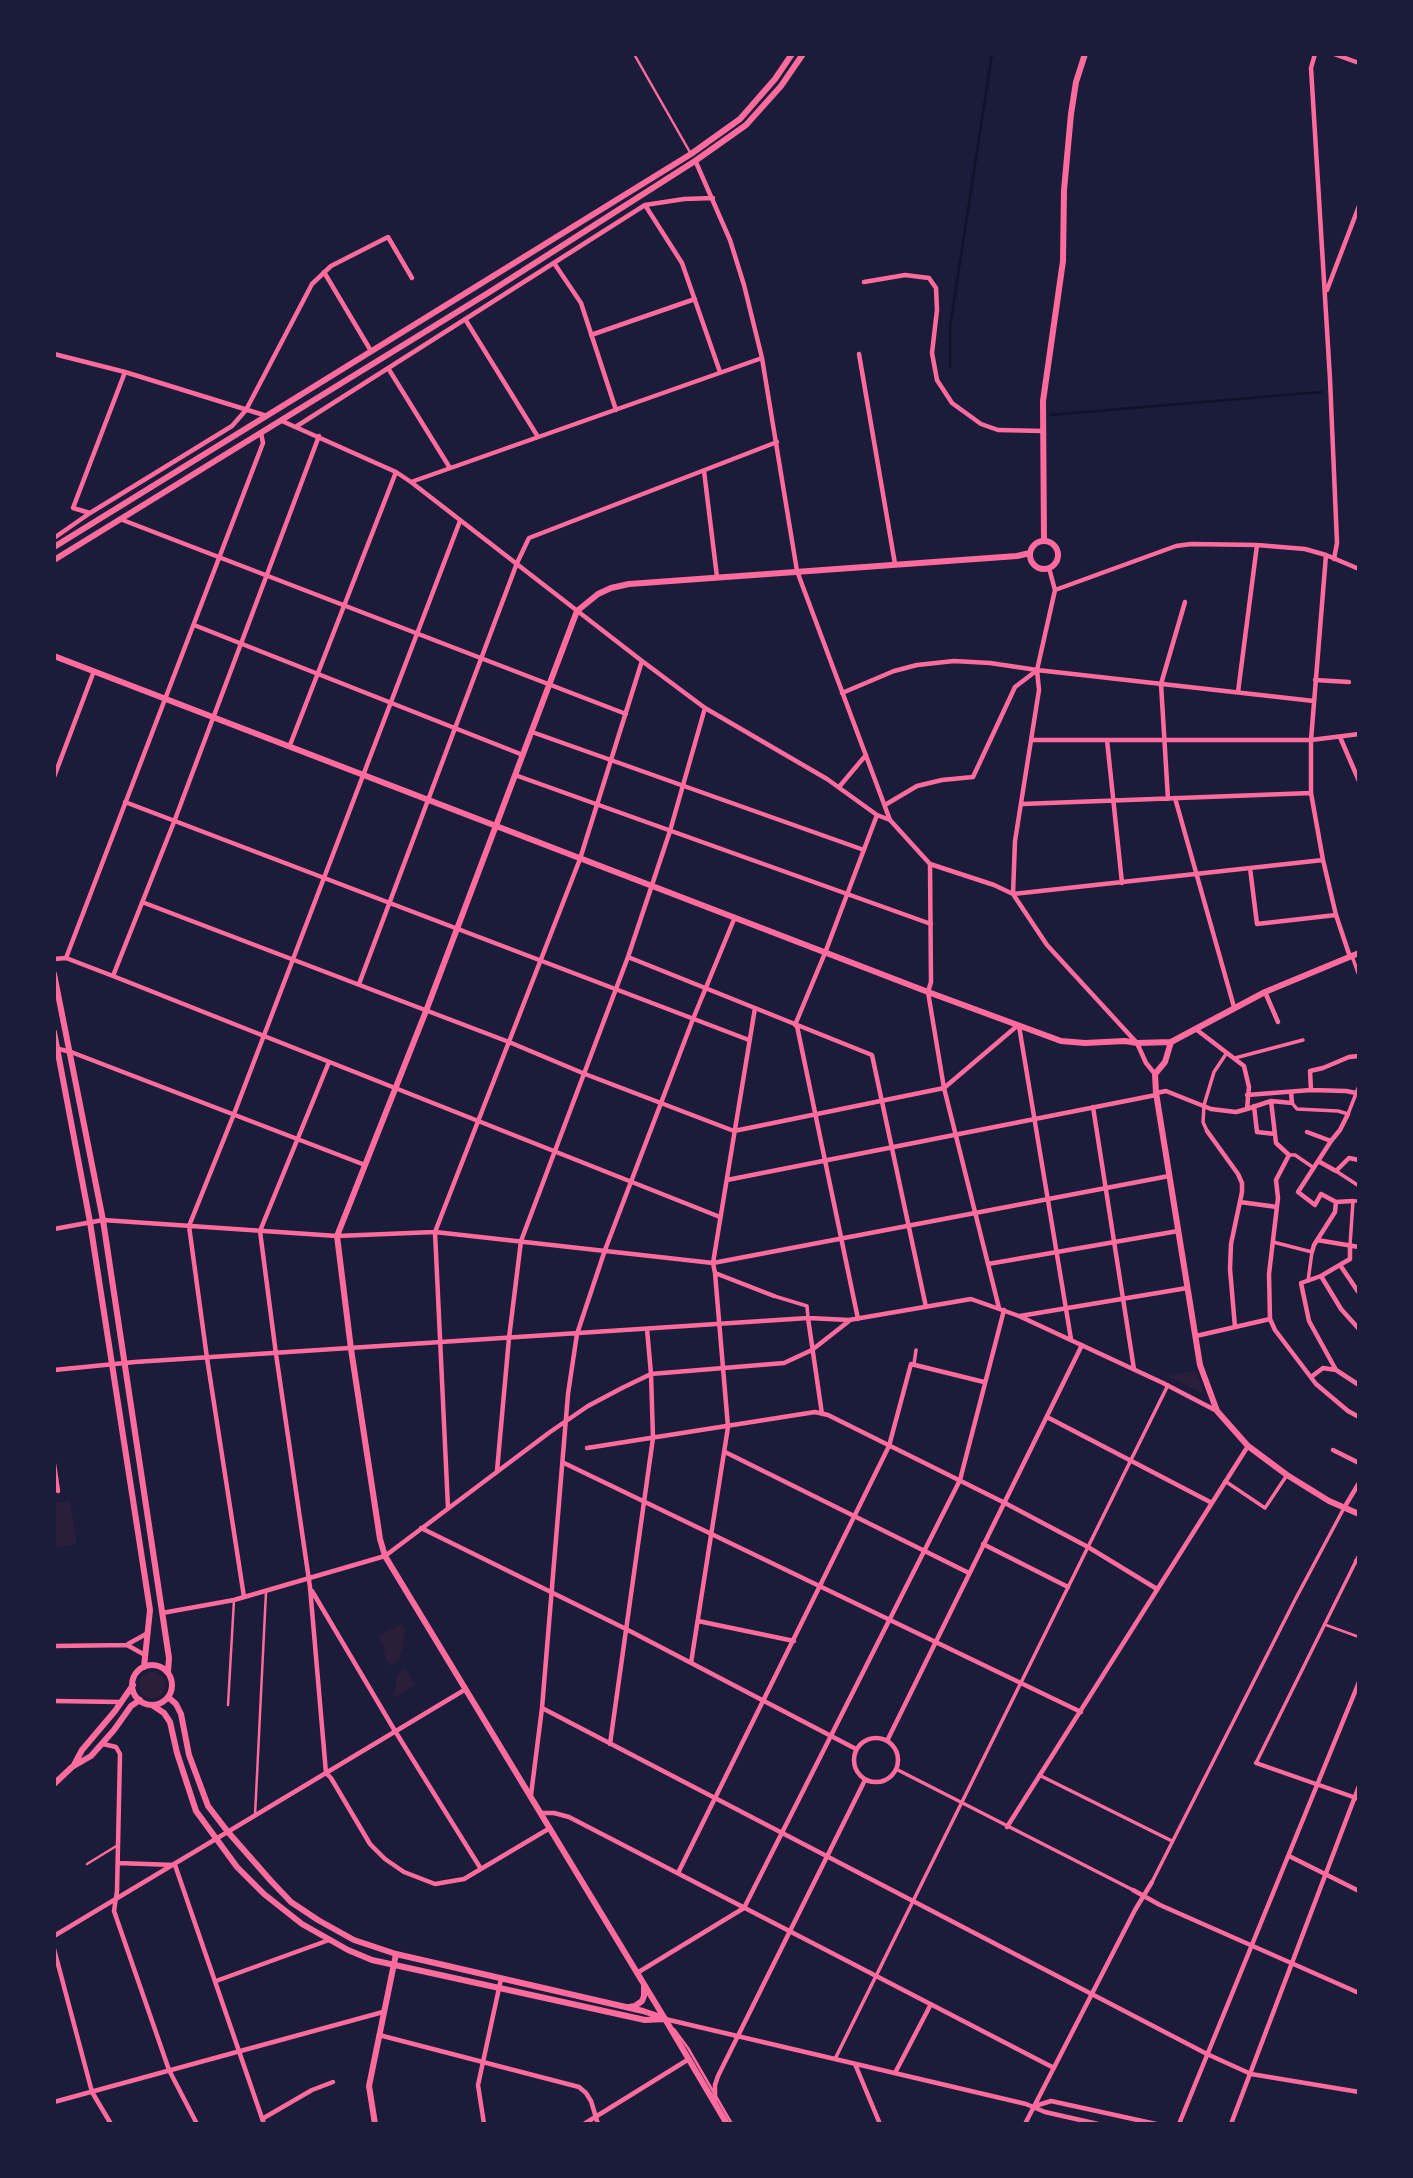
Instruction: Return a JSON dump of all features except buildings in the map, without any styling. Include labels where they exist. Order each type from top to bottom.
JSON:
[{"type":"main road","points":[[54,547],[691,154],[740,119],[775,79],[792,54]]},
{"type":"main road","points":[[54,560],[282,421],[695,162],[746,125],[781,86],[803,54]]},
{"type":"main road","points":[[1044,541],[1043,401],[1063,261],[1064,190],[1070,114],[1085,54]]},
{"type":"main road","points":[[268,416],[282,421]]},
{"type":"main road","points":[[1044,541],[1053,544],[1058,553],[1056,562],[1044,569],[1032,563],[1030,554],[1036,543],[1044,541]]},
{"type":"main road","points":[[729,2124],[385,1556],[380,1539],[351,1349],[337,1236],[497,825],[576,611],[598,594],[629,584],[1030,554]]},
{"type":"main road","points":[[54,656],[1061,1041],[1171,1042],[1265,992],[1354,955]]},
{"type":"main road","points":[[54,974],[103,1220],[169,1658],[168,1672],[172,1685],[168,1697],[152,1705]]},
{"type":"main road","points":[[54,1032],[90,1222],[150,1610],[144,1667]]},
{"type":"main road","points":[[1171,1042],[1165,1062],[1155,1074],[1156,1094],[1200,1365],[1217,1411],[1248,1446],[1287,1475],[1359,1514]]},
{"type":"main road","points":[[72,1767],[82,1750],[133,1685],[136,1674],[144,1667],[157,1666],[168,1672]]},
{"type":"main road","points":[[133,1685],[136,1696],[164,1713],[170,1722],[196,1811],[216,1840],[237,1867],[264,1894],[286,1913],[329,1940],[372,1960],[393,1966],[645,2020],[665,2019]]},
{"type":"main road","points":[[168,1697],[176,1704],[181,1714],[189,1755],[208,1806],[291,1902],[337,1931],[374,1948],[626,2007],[665,2019]]},
{"type":"main road","points":[[54,1784],[72,1767],[91,1756],[131,1706],[140,1700]]},
{"type":"main road","points":[[375,2124],[369,2086],[396,1954]]},
{"type":"main road","points":[[626,2007],[639,2004],[644,1996],[643,1983]]},
{"type":"street","points":[[1315,54],[1311,68],[1325,293],[1336,530],[1334,559]]},
{"type":"street","points":[[1334,54],[1359,63]]},
{"type":"street","points":[[691,154],[730,240],[744,285],[762,358],[797,571],[890,820],[930,864],[1013,894],[1047,945],[1137,1043],[1146,1063],[1155,1074]]},
{"type":"street","points":[[296,426],[645,205],[713,198]]},
{"type":"street","points":[[645,205],[682,263],[720,372]]},
{"type":"street","points":[[1325,293],[1359,206]]},
{"type":"street","points":[[54,538],[232,426],[246,410],[312,284],[331,266],[388,237],[412,278]]},
{"type":"street","points":[[553,263],[580,303],[616,410]]},
{"type":"street","points":[[324,272],[372,351]]},
{"type":"street","points":[[864,282],[905,275],[929,278],[936,288],[937,310],[932,353],[937,380],[952,403],[981,424],[999,430],[1044,429]]},
{"type":"street","points":[[591,335],[695,299]]},
{"type":"street","points":[[465,319],[538,437]]},
{"type":"street","points":[[54,354],[125,372],[268,416]]},
{"type":"street","points":[[859,354],[895,564]]},
{"type":"street","points":[[411,482],[762,358]]},
{"type":"street","points":[[388,368],[450,468]]},
{"type":"street","points":[[90,513],[74,508],[125,372]]},
{"type":"street","points":[[282,421],[396,472],[705,708],[839,787],[877,815],[890,820]]},
{"type":"street","points":[[66,958],[263,443],[261,433]]},
{"type":"street","points":[[113,976],[174,822],[319,436]]},
{"type":"street","points":[[359,984],[517,563],[530,538],[777,442]]},
{"type":"street","points":[[704,470],[718,577]]},
{"type":"street","points":[[290,745],[396,472]]},
{"type":"street","points":[[119,519],[626,714]]},
{"type":"street","points":[[244,1597],[206,1358],[189,1226],[460,521]]},
{"type":"street","points":[[1055,590],[1176,546],[1202,543],[1305,549],[1359,569]]},
{"type":"street","points":[[1238,692],[1258,545]]},
{"type":"street","points":[[1326,555],[1311,740],[1311,793],[1336,915],[1354,955],[1358,973]]},
{"type":"street","points":[[1013,894],[1015,841],[1039,690],[1037,670],[1055,590],[1049,568]]},
{"type":"street","points":[[1168,799],[1161,684],[1185,602]]},
{"type":"street","points":[[194,625],[523,755]]},
{"type":"street","points":[[448,1508],[435,1232],[580,859],[642,661]]},
{"type":"street","points":[[842,693],[894,671],[917,665],[954,661],[1314,701]]},
{"type":"street","points":[[885,805],[917,786],[973,777],[1015,687],[1037,670]]},
{"type":"street","points":[[54,777],[94,671]]},
{"type":"street","points":[[1315,680],[1349,682]]},
{"type":"street","points":[[497,1471],[521,1241],[617,990],[653,886],[705,708]]},
{"type":"street","points":[[532,732],[864,850]]},
{"type":"street","points":[[1032,740],[1311,740],[1359,734]]},
{"type":"street","points":[[1340,737],[1359,781]]},
{"type":"street","points":[[1107,740],[1122,883]]},
{"type":"street","points":[[839,787],[867,755]]},
{"type":"street","points":[[515,775],[930,924]]},
{"type":"street","points":[[1021,804],[1311,793]]},
{"type":"street","points":[[1175,799],[1234,1007]]},
{"type":"street","points":[[125,802],[749,1040]]},
{"type":"street","points":[[858,1319],[796,1025],[877,815]]},
{"type":"street","points":[[1013,894],[1323,860]]},
{"type":"street","points":[[637,1973],[744,1908],[960,1480],[1001,1309],[954,1135],[928,992],[931,982],[930,864]]},
{"type":"street","points":[[1250,868],[1257,925],[1336,915]]},
{"type":"street","points":[[142,902],[734,1131],[944,1088],[1018,1026]]},
{"type":"street","points":[[530,1796],[542,1708],[568,1394],[576,1334],[631,1180],[735,917]]},
{"type":"street","points":[[628,957],[872,1055],[926,1307]]},
{"type":"street","points":[[54,960],[66,958],[113,976],[720,1217]]},
{"type":"street","points":[[1265,992],[1278,1021]]},
{"type":"street","points":[[691,1663],[728,1427],[713,1263],[755,1008]]},
{"type":"street","points":[[1018,1026],[1071,1340]]},
{"type":"street","points":[[1197,1030],[1244,1066],[1249,1087],[1247,1109]]},
{"type":"street","points":[[1235,1058],[1303,1040]]},
{"type":"street","points":[[56,1048],[365,1165]]},
{"type":"street","points":[[1226,1054],[1214,1072],[1204,1105],[1203,1122],[1238,1174],[1242,1192],[1231,1244],[1230,1269],[1235,1327]]},
{"type":"street","points":[[1311,1090],[1310,1071],[1359,1056]]},
{"type":"street","points":[[329,1062],[260,1231],[310,1587],[326,1773],[370,1844],[404,1872],[435,1884],[464,1879],[550,1828]]},
{"type":"street","points":[[1304,1282],[1321,1276],[1350,1259],[1356,1201],[1336,1202],[1321,1194],[1315,1205],[1298,1192],[1340,1130],[1359,1086]]},
{"type":"street","points":[[1247,1095],[1311,1090],[1356,1093]]},
{"type":"street","points":[[727,1180],[1166,1091],[1211,1109],[1236,1112],[1271,1101],[1292,1103]]},
{"type":"street","points":[[1291,1092],[1292,1103],[1297,1109],[1348,1114]]},
{"type":"street","points":[[1271,1101],[1276,1143],[1289,1155],[1296,1155],[1314,1168]]},
{"type":"street","points":[[1254,1106],[1257,1132],[1275,1134]]},
{"type":"street","points":[[1093,1107],[1134,1369]]},
{"type":"street","points":[[1307,1132],[1331,1141]]},
{"type":"street","points":[[1289,1155],[1276,1180],[1279,1199],[1269,1274],[1270,1320],[1311,1377],[1337,1402],[1359,1417]]},
{"type":"street","points":[[1336,1171],[1349,1158],[1359,1160]]},
{"type":"street","points":[[1318,1161],[1359,1186]]},
{"type":"street","points":[[54,1229],[103,1220],[337,1236],[435,1232],[713,1263],[1169,1176]]},
{"type":"street","points":[[1240,1202],[1277,1207]]},
{"type":"street","points":[[1336,1202],[1335,1212],[1324,1225],[1312,1252],[1304,1282],[1309,1321],[1336,1370]]},
{"type":"street","points":[[988,1264],[1178,1231]]},
{"type":"street","points":[[1317,1240],[1359,1247]]},
{"type":"street","points":[[1273,1242],[1312,1252]]},
{"type":"street","points":[[1340,1265],[1359,1293]]},
{"type":"street","points":[[715,1273],[807,1306],[822,1414]]},
{"type":"street","points":[[1321,1276],[1341,1309],[1359,1329]]},
{"type":"street","points":[[1019,1316],[1187,1288]]},
{"type":"street","points":[[54,1370],[808,1318],[849,1321],[971,1299],[1019,1316],[1160,1381],[1217,1411]]},
{"type":"street","points":[[1195,1336],[1270,1320]]},
{"type":"street","points":[[162,1613],[234,1600],[385,1556],[588,1406],[651,1374],[783,1363],[812,1350],[849,1321]]},
{"type":"street","points":[[610,1744],[653,1438],[647,1329]]},
{"type":"street","points":[[887,1741],[1082,1345]]},
{"type":"street","points":[[678,1873],[889,1446],[916,1350]]},
{"type":"street","points":[[914,1364],[984,1381]]},
{"type":"street","points":[[1311,1377],[1323,1368],[1336,1370],[1356,1382]]},
{"type":"street","points":[[835,2059],[1168,1385]]},
{"type":"street","points":[[587,1448],[815,1412],[1005,1503],[1088,1547],[1157,1589]]},
{"type":"street","points":[[1047,1417],[1212,1503]]},
{"type":"street","points":[[1007,1827],[1248,1446]]},
{"type":"street","points":[[1333,1450],[1359,1463]]},
{"type":"street","points":[[725,1452],[969,1573]]},
{"type":"street","points":[[564,1463],[1081,1712]]},
{"type":"street","points":[[54,1464],[58,1491]]},
{"type":"street","points":[[1226,1481],[1265,1508],[1287,1475]]},
{"type":"street","points":[[1025,2124],[1296,1598],[1359,1483]]},
{"type":"street","points":[[421,1528],[626,1629],[856,1749]]},
{"type":"street","points":[[983,1544],[1068,1587]]},
{"type":"street","points":[[1357,1799],[1256,1763],[1359,1555]]},
{"type":"street","points":[[310,1587],[481,1870]]},
{"type":"street","points":[[698,1620],[794,1641]]},
{"type":"street","points":[[127,1645],[148,1632]]},
{"type":"street","points":[[54,1646],[127,1645],[146,1655]]},
{"type":"street","points":[[1179,2124],[1359,1682]]},
{"type":"street","points":[[54,1936],[466,1689]]},
{"type":"street","points":[[54,1701],[121,1702]]},
{"type":"street","points":[[542,1708],[1208,2054],[1251,2074],[1359,2092]]},
{"type":"street","points":[[874,1738],[887,1741],[898,1757],[896,1769],[887,1780],[865,1780],[854,1767],[856,1749],[874,1738]]},
{"type":"street","points":[[103,1744],[116,1747],[120,1754],[118,1863],[114,1911],[169,2070],[197,2124]]},
{"type":"street","points":[[896,1769],[1143,1896],[1359,1993]]},
{"type":"street","points":[[1039,1775],[1173,1841]]},
{"type":"street","points":[[715,2100],[718,2076],[865,1780]]},
{"type":"street","points":[[1231,2124],[1357,1799],[1359,1786]]},
{"type":"street","points":[[541,1813],[569,1817],[1054,2068]]},
{"type":"street","points":[[1289,1856],[1359,1891]]},
{"type":"street","points":[[118,1863],[175,1865]]},
{"type":"street","points":[[175,1865],[263,2121],[312,2090],[333,2082]]},
{"type":"street","points":[[216,1981],[329,1940]]},
{"type":"street","points":[[54,1949],[92,2092],[110,2124]]},
{"type":"street","points":[[484,2124],[478,2085],[501,1979]]},
{"type":"street","points":[[895,2073],[931,2004]]},
{"type":"street","points":[[54,2102],[383,2012]]},
{"type":"street","points":[[665,2019],[1034,2106],[1045,2112],[1098,2124]]},
{"type":"street","points":[[378,2035],[579,2087],[586,2093],[598,2124]]},
{"type":"street","points":[[584,2124],[689,2059]]},
{"type":"street","points":[[855,2063],[880,2124]]},
{"type":"street","points":[[1034,2106],[1051,2101],[1156,2124]]},
{"type":"lane","points":[[634,54],[691,154]]},
{"type":"lane","points":[[255,1816],[266,1591]]},
{"type":"lane","points":[[228,1705],[234,1600]]},
{"type":"lane","points":[[1324,1625],[1359,1637]]},
{"type":"lane","points":[[87,1864],[118,1845]]},
{"type":"lane","points":[[665,2019],[681,2037],[715,2100]]},
{"type":"shaded area","points":[[1196,1371],[1204,1394],[1167,1376]]},
{"type":"shaded area","points":[[70,1501],[77,1544],[54,1548],[54,1503]]},
{"type":"shaded area","points":[[401,1624],[406,1632],[403,1633],[405,1636],[399,1660],[390,1666],[379,1636]]},
{"type":"shaded area","points":[[406,1669],[415,1685],[394,1697],[397,1674]]},
{"type":"shaded area","points":[[152,1672],[161,1676],[165,1685],[161,1694],[152,1698],[143,1694],[139,1685],[143,1676]]},
{"type":"waterway","points":[[950,367],[950,327],[992,54]]},
{"type":"waterway","points":[[1050,415],[1321,392]]}]
